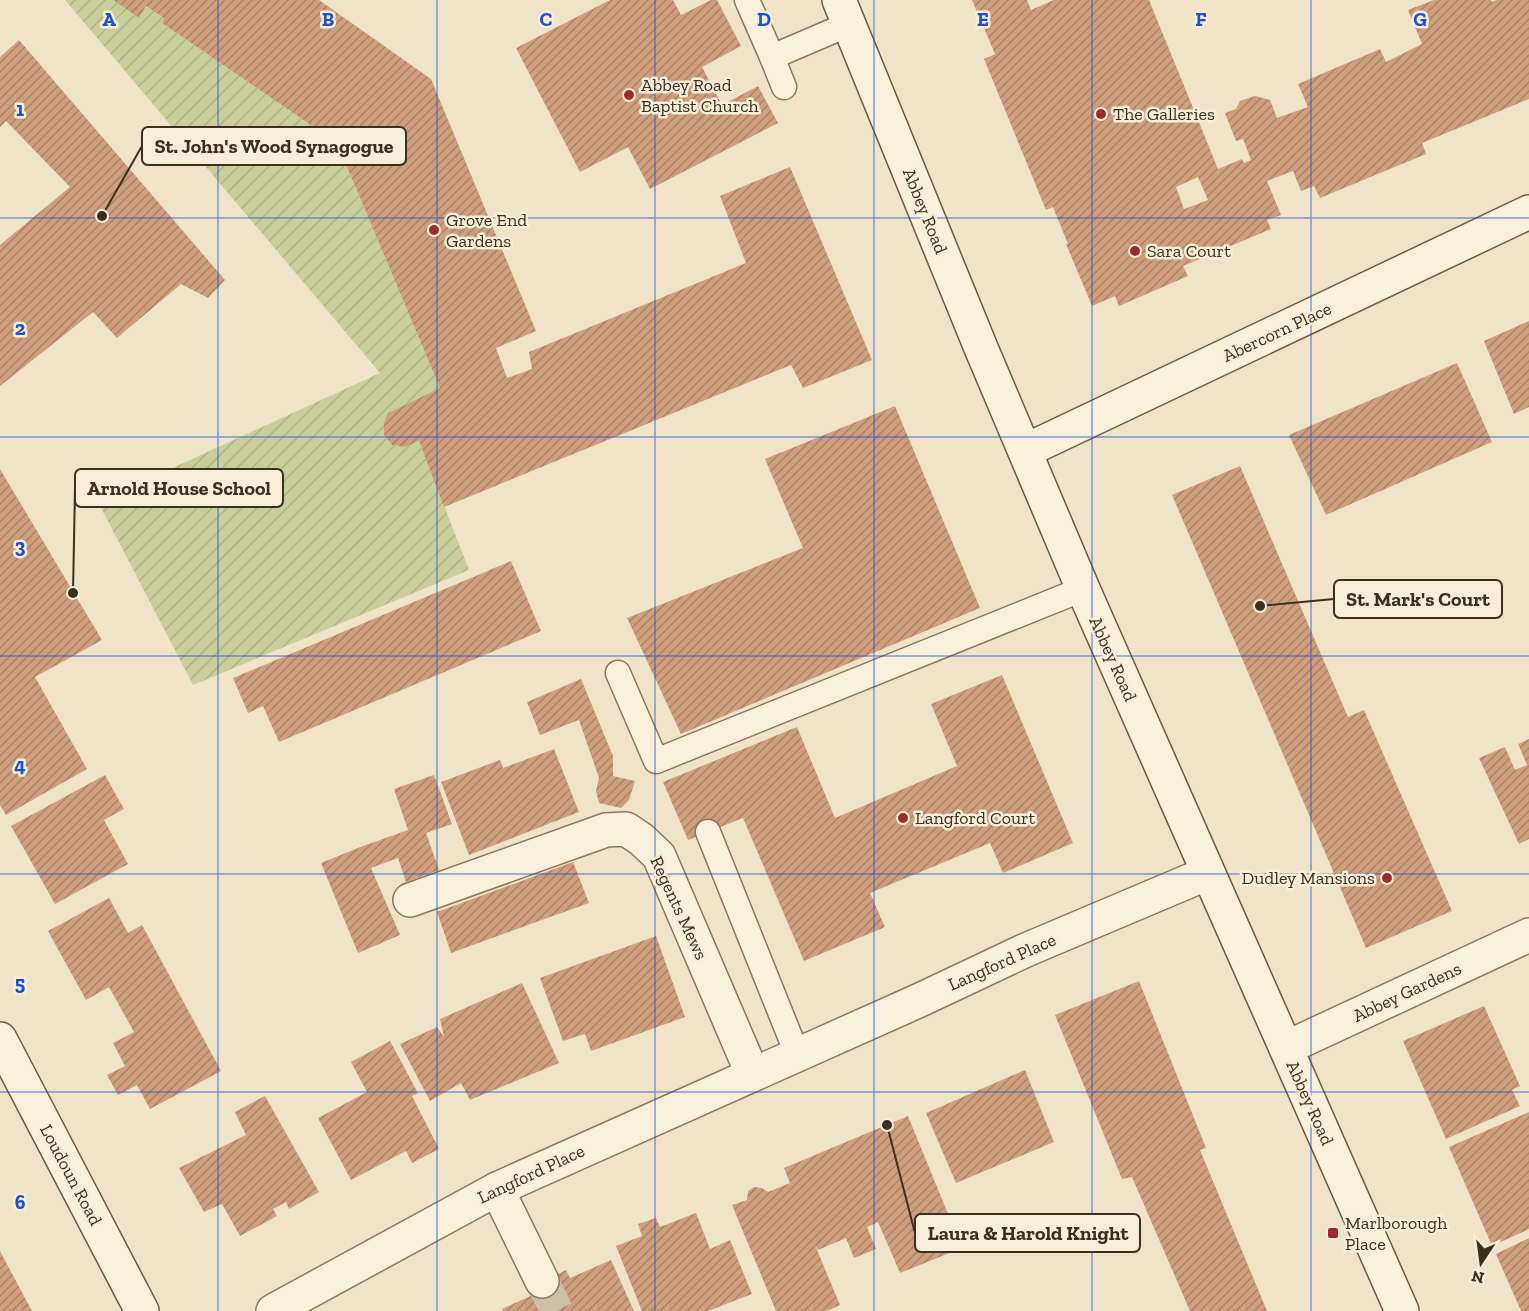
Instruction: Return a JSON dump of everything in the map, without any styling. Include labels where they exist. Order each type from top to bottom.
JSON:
[{"type":"street","name":"Abbey Road","points":[[844,12],[1083,589],[1402,1311]]},
{"type":"street","name":"Abercorn Place","points":[[1025,451],[1529,212]]},
{"type":"street","name":"Regents Mews","points":[[410,900],[606,830],[626,829],[659,856],[752,1073]]},
{"type":"street","name":"Langford Place","points":[[273,1311],[497,1189],[1026,951],[1208,873]]},
{"type":"street","name":"Abbey Gardens","points":[[1286,1048],[1529,935]]},
{"type":"street","name":"Loudoun Road","points":[[0,1039],[142,1311]]},
{"type":"street","points":[[497,1189],[542,1281]]},
{"type":"lane","points":[[747,0],[784,87]]},
{"type":"lane","points":[[772,57],[844,12]]},
{"type":"lane","points":[[618,672],[656,761],[1083,589]]},
{"type":"lane","points":[[708,832],[797,1054]]},
{"type":"green space","points":[[65,0],[113,0],[139,18],[146,6],[164,18],[162,23],[337,143],[440,388],[388,413],[384,435],[392,445],[405,447],[419,441],[469,570],[193,685],[98,502],[380,373]]},
{"type":"building","name":"Grove End Gardens","points":[[113,0],[319,0],[431,79],[536,331],[496,348],[507,378],[532,369],[529,352],[746,263],[720,196],[790,167],[872,360],[803,388],[791,365],[444,507],[419,441],[405,447],[392,445],[384,435],[384,423],[388,413],[440,388],[337,143],[162,23],[164,18],[146,6],[139,18]]},
{"type":"building","name":"Abbey Road Baptist Church","points":[[610,0],[673,0],[681,15],[711,0],[717,0],[741,46],[702,67],[722,105],[758,86],[778,123],[650,189],[628,147],[580,172],[516,48]]},
{"type":"building","points":[[972,0],[1027,0],[1031,10],[1054,0],[1149,0],[1218,169],[1242,159],[1244,163],[1251,160],[1243,139],[1236,141],[1225,113],[1236,109],[1240,101],[1255,96],[1270,100],[1277,118],[1308,107],[1298,84],[1380,49],[1386,62],[1422,44],[1408,10],[1434,0],[1491,0],[1492,2],[1529,0],[1529,99],[1422,143],[1426,154],[1320,198],[1314,186],[1301,191],[1293,171],[1267,181],[1281,215],[1267,220],[1271,229],[1183,266],[1188,276],[1119,306],[1115,296],[1092,306],[1053,207],[1046,210],[984,59],[995,54]],"holes":[[[1198,177],[1208,200],[1184,209],[1176,187]]]},
{"type":"building","points":[[19,40],[225,280],[208,298],[181,284],[117,338],[93,312],[0,386],[0,245],[70,187],[6,121],[0,127],[0,57]]},
{"type":"building","points":[[1529,321],[1529,407],[1514,414],[1484,341]]},
{"type":"building","points":[[1457,363],[1492,442],[1326,515],[1289,435]]},
{"type":"building","points":[[895,406],[980,608],[681,734],[627,618],[803,548],[765,459]]},
{"type":"building","points":[[1240,466],[1348,717],[1364,710],[1452,911],[1366,948],[1172,495]]},
{"type":"building","points":[[0,469],[102,640],[35,677],[87,769],[6,815],[0,805]]},
{"type":"building","points":[[511,561],[541,631],[279,742],[263,706],[248,713],[233,678]]},
{"type":"building","name":"Langford Court","points":[[1002,675],[1073,843],[1003,873],[990,843],[870,893],[885,927],[804,961],[743,818],[688,840],[663,782],[797,727],[835,818],[957,766],[931,704]]},
{"type":"building","points":[[581,679],[613,756],[613,776],[635,781],[629,800],[621,808],[599,803],[596,791],[599,778],[579,720],[540,735],[527,702]]},
{"type":"building","points":[[1529,739],[1529,839],[1519,844],[1479,758],[1505,747],[1515,770],[1527,765],[1518,744]]},
{"type":"building","points":[[554,749],[579,812],[469,855],[441,782],[500,760],[503,768]]},
{"type":"building","points":[[105,775],[124,809],[104,820],[128,864],[55,904],[11,826]]},
{"type":"building","points":[[434,775],[452,824],[426,833],[439,870],[406,882],[398,858],[371,868],[400,935],[358,953],[321,863],[408,830],[394,789]]},
{"type":"building","points":[[573,862],[589,903],[451,953],[437,912]]},
{"type":"building","points":[[109,898],[128,933],[142,925],[221,1071],[150,1109],[137,1085],[118,1095],[107,1075],[125,1066],[113,1043],[134,1032],[109,987],[86,1000],[48,931]]},
{"type":"building","points":[[656,936],[685,1017],[591,1051],[585,1034],[563,1041],[540,978]]},
{"type":"building","points":[[1139,981],[1206,1148],[1200,1150],[1267,1311],[1190,1311],[1132,1177],[1122,1179],[1055,1015]]},
{"type":"building","points":[[522,983],[559,1063],[470,1100],[461,1083],[430,1101],[400,1044],[437,1027],[444,1037],[440,1019]]},
{"type":"building","points":[[1484,1006],[1520,1086],[1512,1090],[1520,1106],[1446,1139],[1403,1041]]},
{"type":"building","points":[[390,1041],[418,1093],[412,1096],[439,1149],[412,1163],[406,1151],[351,1180],[318,1118],[367,1092],[351,1062]]},
{"type":"building","points":[[1025,1070],[1054,1142],[956,1183],[926,1113]]},
{"type":"building","points":[[265,1096],[319,1192],[289,1209],[286,1202],[273,1209],[277,1216],[240,1236],[222,1204],[204,1212],[179,1168],[246,1135],[235,1112]]},
{"type":"building","points":[[1529,1112],[1529,1229],[1492,1246],[1449,1147]]},
{"type":"building","points":[[908,1116],[962,1248],[900,1273],[878,1222],[867,1227],[876,1249],[854,1258],[846,1238],[818,1250],[815,1245],[840,1305],[827,1311],[776,1311],[732,1205],[747,1200],[748,1191],[754,1187],[768,1192],[790,1183],[784,1168]]},
{"type":"building","points":[[696,1213],[710,1249],[730,1240],[752,1294],[708,1311],[642,1311],[616,1246],[642,1236],[638,1224],[656,1218],[660,1227]]},
{"type":"building","points":[[1529,1238],[1529,1311],[1521,1311],[1496,1254]]},
{"type":"building","points":[[0,1251],[32,1311],[0,1311]]},
{"type":"building","points":[[611,1260],[634,1311],[503,1311],[502,1309],[539,1292],[537,1284],[566,1270],[570,1278]]},
{"type":"tunnel","points":[[542,1281],[557,1311]]},
{"type":"place","name":"Abbey Road Baptist Church","points":[[629,95]]},
{"type":"place","name":"The Galleries","points":[[1101,114]]},
{"type":"place","name":"St. John's Wood Synagogue","points":[[102,216]]},
{"type":"place","name":"Grove End Gardens","points":[[434,230]]},
{"type":"place","name":"Sara Court","points":[[1135,251]]},
{"type":"place","name":"Arnold House School","points":[[73,593]]},
{"type":"place","name":"St. Mark's Court","points":[[1260,606]]},
{"type":"place","name":"Langford Court","points":[[903,818]]},
{"type":"place","name":"Dudley Mansions","points":[[1387,878]]},
{"type":"place","name":"Laura & Harold Knight","points":[[887,1125]]},
{"type":"place","name":"Marlborough Place","points":[[1333,1233]]}]
